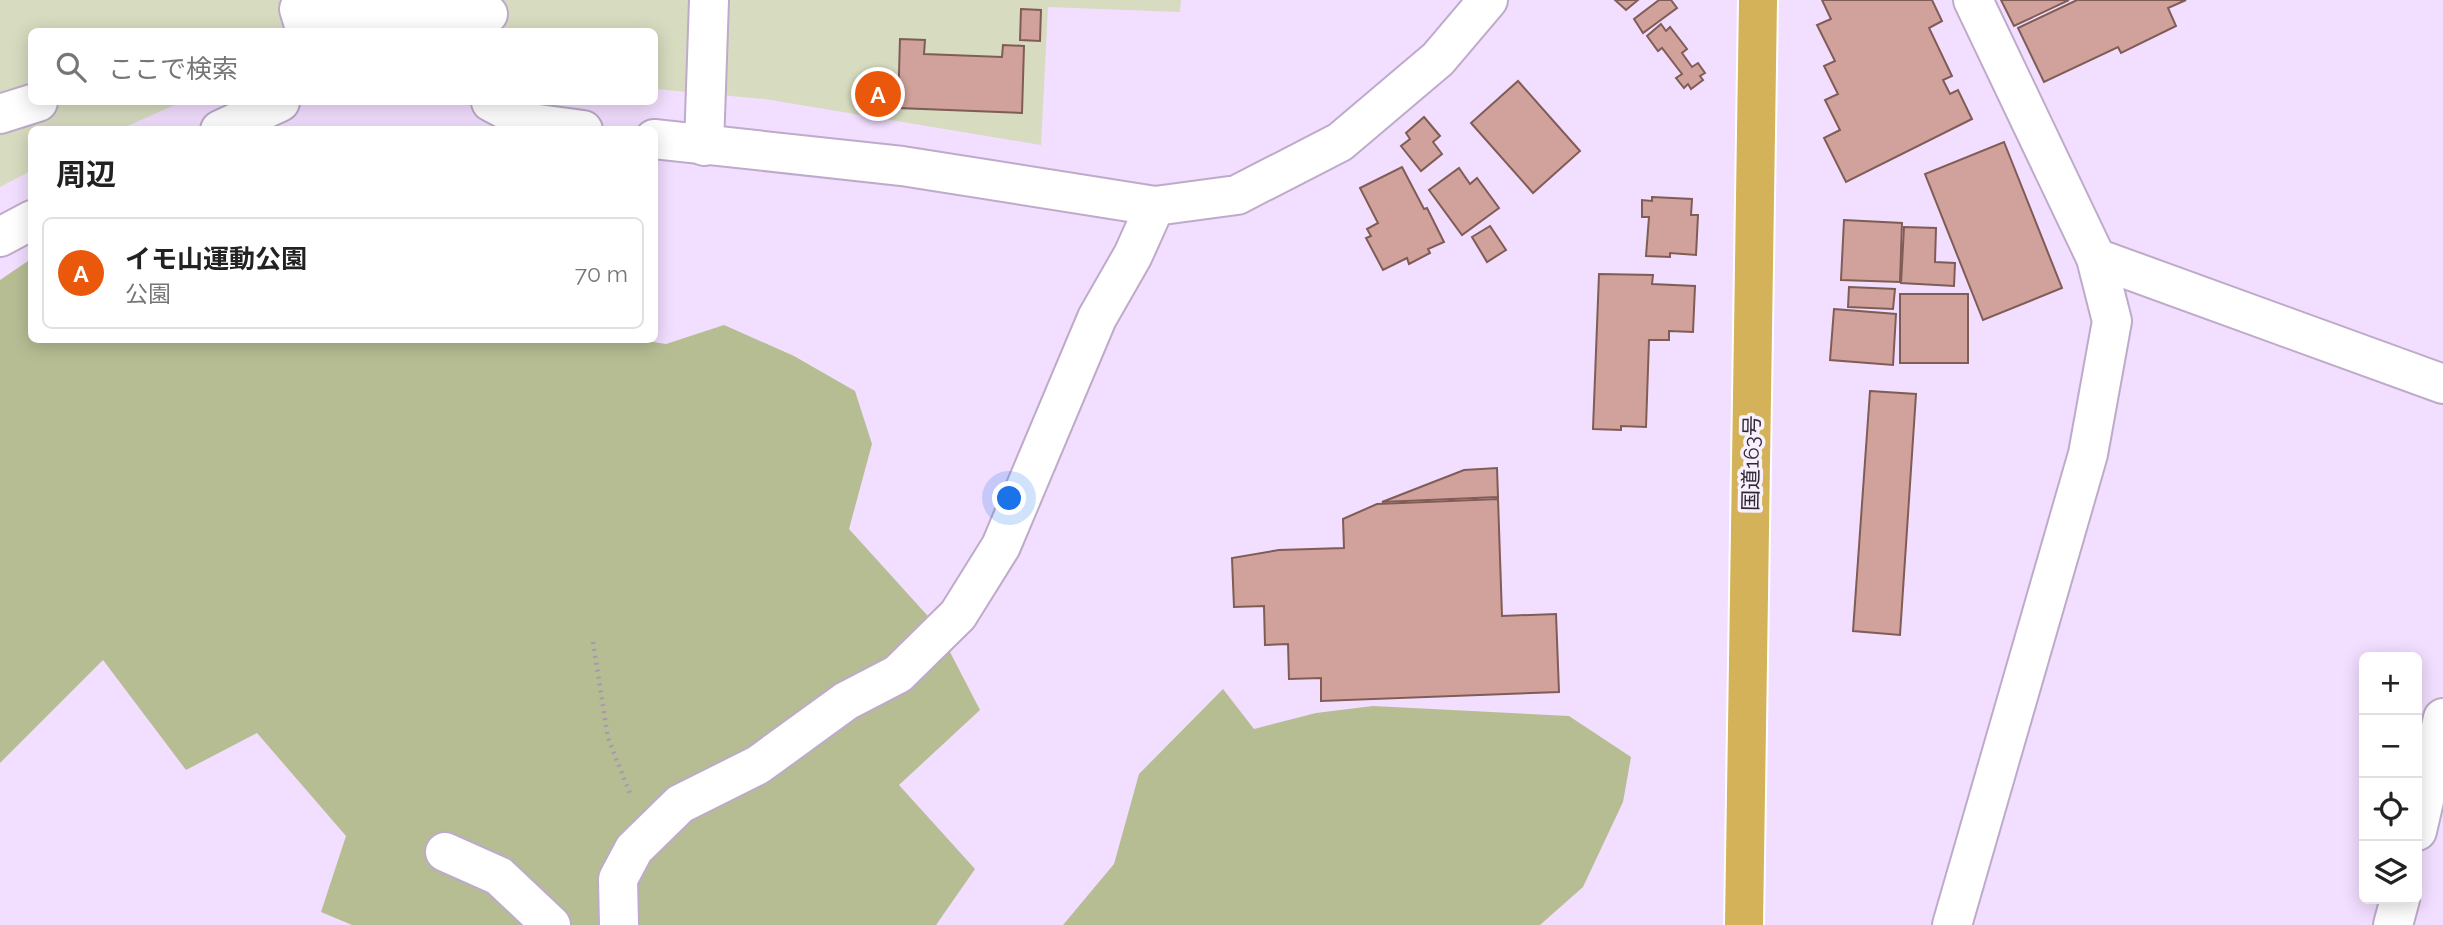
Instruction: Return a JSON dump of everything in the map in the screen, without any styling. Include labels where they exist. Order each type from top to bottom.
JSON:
[{"type":"highway","name":"国道163号","points":[[1744,925],[1758,0]]},
{"type":"street","points":[[704,146],[709,0]]},
{"type":"street","points":[[658,140],[902,166],[1155,206],[1237,195],[1340,142],[1438,59],[1488,0]]},
{"type":"street","points":[[1952,925],[2088,454],[2112,321],[2096,258],[1973,0]]},
{"type":"street","points":[[305,28],[299,9],[488,15]]},
{"type":"street","points":[[0,114],[28,105]]},
{"type":"street","points":[[497,105],[531,123],[553,126]]},
{"type":"street","points":[[619,925],[618,879],[634,849],[680,804],[758,765],[846,701],[898,674],[958,615],[1001,546],[1097,318],[1133,255],[1155,206]]},
{"type":"street","points":[[0,237],[28,222]]},
{"type":"street","points":[[2096,258],[2443,384]]},
{"type":"street","points":[[2422,809],[2443,718]]},
{"type":"street","points":[[444,852],[499,876],[551,925]]},
{"type":"street","points":[[2393,925],[2399,904]]},
{"type":"path","points":[[593,642],[608,738],[621,776],[653,830]]},
{"type":"green space","points":[[0,0],[1181,0],[1180,12],[1048,7],[1041,145],[765,99],[658,89],[658,28],[28,28],[28,105],[174,105],[128,126],[28,126],[28,173],[0,187]]},
{"type":"green space","points":[[28,261],[28,343],[666,344],[724,325],[794,356],[855,391],[872,444],[849,529],[936,625],[980,710],[899,785],[975,869],[936,925],[352,925],[321,912],[346,836],[257,733],[186,770],[103,660],[0,763],[0,280]]},
{"type":"green space","points":[[1223,689],[1254,729],[1316,713],[1373,706],[1569,716],[1631,757],[1623,802],[1583,887],[1540,925],[1063,925],[1114,864],[1139,774]]},
{"type":"building","points":[[1615,0],[1638,0],[1626,10]]},
{"type":"building","points":[[1659,0],[1671,0],[1677,8],[1643,33],[1634,19]]},
{"type":"building","points":[[1822,0],[1932,0],[1942,21],[1929,28],[1952,76],[1943,80],[1950,94],[1958,90],[1972,119],[1846,182],[1824,138],[1840,130],[1825,100],[1838,94],[1824,66],[1835,61],[1817,25],[1831,19]]},
{"type":"building","points":[[2001,0],[2069,0],[2014,26]]},
{"type":"building","points":[[2077,0],[2186,0],[2168,8],[2176,26],[2121,53],[2118,47],[2044,82],[2018,28]]},
{"type":"building","points":[[1021,9],[1041,10],[1040,41],[1020,40]]},
{"type":"building","points":[[1661,24],[1666,31],[1670,27],[1687,49],[1682,53],[1692,67],[1698,63],[1705,73],[1700,76],[1703,80],[1691,89],[1688,84],[1684,88],[1676,78],[1682,74],[1662,48],[1658,51],[1647,36]]},
{"type":"building","points":[[900,39],[925,40],[924,54],[1002,57],[1003,45],[1024,46],[1022,113],[898,108]]},
{"type":"building","points":[[1518,81],[1580,151],[1533,193],[1471,123]]},
{"type":"building","points":[[1424,117],[1440,136],[1433,142],[1442,154],[1421,171],[1401,146],[1410,139],[1406,133]]},
{"type":"building","points":[[2004,142],[2062,288],[1983,320],[1925,174]]},
{"type":"building","points":[[1402,167],[1444,242],[1428,249],[1430,253],[1409,264],[1407,258],[1383,270],[1366,238],[1371,236],[1367,229],[1378,223],[1360,188]]},
{"type":"building","points":[[1459,168],[1470,184],[1477,178],[1499,208],[1462,235],[1429,190]]},
{"type":"building","points":[[1652,197],[1692,199],[1691,215],[1698,215],[1696,255],[1670,253],[1670,257],[1646,256],[1649,217],[1642,217],[1642,200],[1652,201]]},
{"type":"building","points":[[1844,220],[1902,223],[1900,282],[1841,280]]},
{"type":"building","points":[[1490,226],[1506,250],[1487,262],[1472,237]]},
{"type":"building","points":[[1904,227],[1936,228],[1935,262],[1955,263],[1954,286],[1901,283]]},
{"type":"building","points":[[1599,274],[1653,275],[1652,284],[1695,286],[1693,332],[1669,331],[1669,340],[1649,340],[1646,427],[1593,429]]},
{"type":"building","points":[[1849,287],[1895,289],[1893,309],[1848,307]]},
{"type":"building","points":[[1900,294],[1968,294],[1968,363],[1900,363]]},
{"type":"building","points":[[1834,309],[1896,314],[1893,365],[1830,360]]},
{"type":"building","points":[[1870,391],[1916,394],[1900,635],[1853,631]]},
{"type":"building","points":[[1497,468],[1498,497],[1382,502],[1464,470]]},
{"type":"building","points":[[1498,499],[1502,616],[1556,614],[1559,692],[1321,701],[1321,678],[1289,679],[1288,644],[1265,645],[1264,606],[1234,607],[1232,558],[1279,550],[1344,548],[1343,519],[1377,504]]},
{"type":"place","name":"イモ山運動公園","points":[[878,94]]}]
